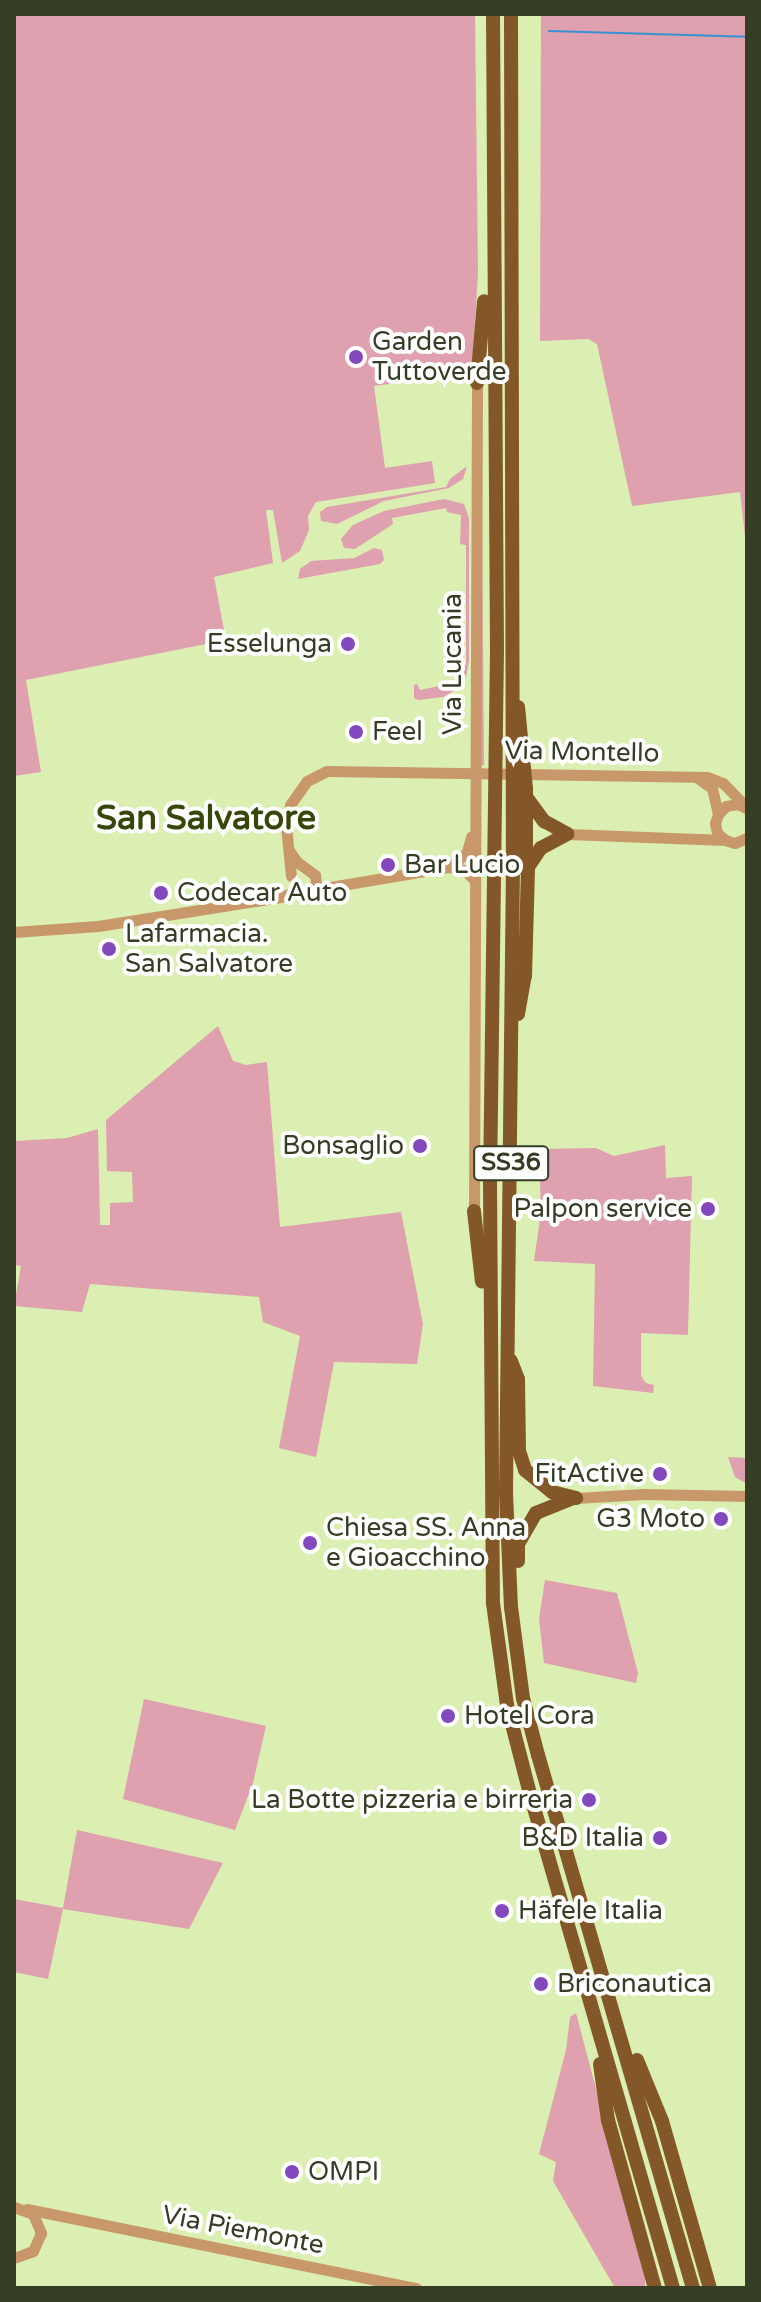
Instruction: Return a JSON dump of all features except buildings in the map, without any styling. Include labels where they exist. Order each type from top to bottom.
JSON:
[{"type":"highway","name":"SS36","points":[[493,14],[497,649],[492,1578],[499,1656],[530,1794],[673,2288]]},
{"type":"highway","name":"SS36","points":[[511,14],[512,1029],[506,1493],[511,1607],[523,1698],[693,2288]]},
{"type":"highway","points":[[477,383],[484,312],[485,213],[493,174]]},
{"type":"highway","points":[[510,671],[519,712],[526,796],[524,987],[512,1029]]},
{"type":"highway","points":[[526,796],[544,821],[567,834]]},
{"type":"highway","points":[[526,878],[528,867],[541,848],[567,834]]},
{"type":"highway","points":[[474,1211],[491,1348]]},
{"type":"highway","points":[[508,1355],[518,1379],[519,1451],[525,1470],[552,1492],[576,1498]]},
{"type":"highway","points":[[511,1607],[518,1596],[518,1544],[525,1527],[536,1513],[576,1498]]},
{"type":"highway","points":[[610,1996],[662,2121],[710,2288]]},
{"type":"highway","points":[[591,2008],[608,2120],[654,2287]]},
{"type":"street","name":"Via Lucania","points":[[474,1211],[477,383]]},
{"type":"street","name":"Via Montello","points":[[291,877],[286,826],[292,799],[307,781],[327,771],[694,777],[723,783],[747,808]]},
{"type":"street","name":"Via Montello","points":[[694,777],[712,788],[717,833],[725,840]]},
{"type":"street","name":"Via Montello","points":[[450,867],[467,852],[475,789]]},
{"type":"street","points":[[693,836],[732,804],[747,808]]},
{"type":"street","points":[[567,834],[746,840]]},
{"type":"street","points":[[289,850],[314,884]]},
{"type":"street","points":[[273,897],[304,867]]},
{"type":"street","points":[[14,932],[98,926],[273,897],[314,884],[333,886],[450,867],[465,870],[475,881]]},
{"type":"street","points":[[291,877],[296,891]]},
{"type":"street","points":[[576,1498],[644,1494],[747,1496]]},
{"type":"street","name":"Via Piemonte","points":[[14,2207],[416,2288]]},
{"type":"street","points":[[27,2209],[37,2219],[41,2233]]},
{"type":"street","points":[[14,2258],[33,2251],[49,2222],[61,2217]]},
{"type":"shaded area","points":[[14,14],[475,14],[478,273],[472,373],[374,386],[385,468],[432,461],[435,483],[316,502],[308,516],[309,530],[300,551],[282,563],[273,510],[266,510],[273,563],[214,577],[226,640],[26,680],[41,772],[14,776]]},
{"type":"shaded area","points":[[541,14],[747,14],[747,554],[740,492],[632,506],[597,344],[588,339],[540,341]]},
{"type":"shaded area","points":[[481,381],[484,765],[478,765]]},
{"type":"shaded area","points":[[467,466],[463,479],[449,488],[384,501],[337,524],[321,521],[320,512],[327,507],[446,487],[450,479]]},
{"type":"shaded area","points":[[444,499],[464,504],[469,518],[469,661],[466,677],[454,691],[443,697],[418,700],[414,698],[414,685],[417,684],[420,690],[453,683],[460,666],[466,665],[466,545],[460,544],[461,515],[447,512],[446,508],[392,518],[393,524],[355,549],[344,548],[341,539],[353,525],[384,511]]},
{"type":"shaded area","points":[[374,548],[382,550],[384,560],[380,564],[298,579],[300,569],[311,561],[354,558]]},
{"type":"shaded area","points":[[218,1026],[233,1061],[246,1065],[267,1062],[280,1227],[401,1212],[423,1324],[417,1364],[334,1362],[316,1457],[279,1448],[300,1336],[263,1322],[259,1297],[90,1284],[82,1312],[14,1306],[21,1266],[14,1265],[14,1141],[67,1138],[98,1129],[100,1225],[110,1225],[110,1203],[133,1202],[132,1172],[107,1171],[106,1120]]},
{"type":"shaded area","points":[[665,1145],[666,1178],[692,1176],[688,1335],[641,1333],[641,1376],[646,1383],[654,1385],[653,1393],[593,1386],[595,1264],[534,1261],[541,1212],[539,1149],[596,1148],[614,1156]]},
{"type":"shaded area","points":[[728,1457],[747,1458],[747,1484],[735,1477]]},
{"type":"shaded area","points":[[545,1580],[617,1593],[638,1673],[636,1683],[544,1663],[539,1619]]},
{"type":"shaded area","points":[[144,1699],[266,1726],[253,1783],[235,1830],[123,1799]]},
{"type":"shaded area","points":[[77,1830],[223,1863],[189,1929],[63,1909],[48,1979],[14,1972],[14,1899],[63,1908]]},
{"type":"shaded area","points":[[576,2013],[645,2274],[645,2288],[615,2288],[553,2181],[556,2162],[539,2154],[566,2050],[570,2017]]},
{"type":"waterway","points":[[549,31],[747,37]]},
{"type":"place","name":"Garden Tuttoverde","points":[[356,357]]},
{"type":"place","name":"Esselunga","points":[[348,644]]},
{"type":"place","name":"Feel","points":[[356,732]]},
{"type":"place","name":"Bar Lucio","points":[[388,865]]},
{"type":"place","name":"Codecar Auto","points":[[161,893]]},
{"type":"place","name":"Lafarmacia. San Salvatore","points":[[109,949]]},
{"type":"place","name":"Bonsaglio","points":[[420,1146]]},
{"type":"place","name":"Palpon service","points":[[708,1209]]},
{"type":"place","name":"FitActive","points":[[660,1474]]},
{"type":"place","name":"G3 Moto","points":[[721,1519]]},
{"type":"place","name":"Chiesa SS. Anna e Gioacchino","points":[[310,1543]]},
{"type":"place","name":"Hotel Cora","points":[[448,1716]]},
{"type":"place","name":"La Botte pizzeria e birreria","points":[[589,1800]]},
{"type":"place","name":"B&D Italia","points":[[660,1838]]},
{"type":"place","name":"Häfele Italia","points":[[502,1911]]},
{"type":"place","name":"Briconautica","points":[[541,1984]]},
{"type":"place","name":"OMPI","points":[[292,2172]]},
{"type":"district","name":"San Salvatore","points":[[206,819]]}]
